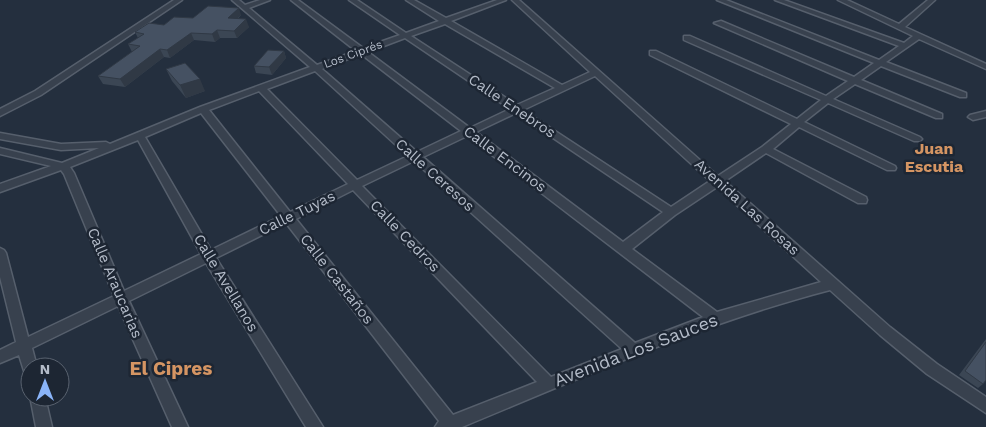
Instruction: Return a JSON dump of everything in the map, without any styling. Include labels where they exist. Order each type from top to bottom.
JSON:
[{"type":"street","points":[[0,113],[38,93],[179,0]]},
{"type":"street","points":[[239,3],[267,0]]},
{"type":"street","name":"Calle Encinos","points":[[294,0],[715,318]]},
{"type":"street","name":"Calle Enebros","points":[[352,0],[671,212]]},
{"type":"street","points":[[410,0],[561,88]]},
{"type":"street","name":"Los Ciprés","points":[[0,188],[120,144],[203,109],[444,21],[480,5],[503,0]]},
{"type":"street","name":"Avenida Las Rosas","points":[[515,0],[832,284],[932,370],[986,406]]},
{"type":"street","points":[[720,0],[963,95]]},
{"type":"street","points":[[778,0],[904,46]]},
{"type":"street","points":[[841,0],[986,67]]},
{"type":"street","points":[[900,27],[932,0]]},
{"type":"street","name":"Calle Ceresos","points":[[239,3],[316,68],[634,351]]},
{"type":"street","points":[[718,23],[939,116]]},
{"type":"street","points":[[623,249],[671,212],[766,149],[826,100],[919,36]]},
{"type":"street","points":[[687,38],[917,139]]},
{"type":"street","points":[[653,53],[891,168]]},
{"type":"street","name":"Calle Tuyas","points":[[0,357],[355,185],[416,158],[516,108],[596,72]]},
{"type":"street","name":"Calle Cedros","points":[[261,88],[548,384]]},
{"type":"street","name":"Calle Castaños","points":[[203,109],[449,426]]},
{"type":"street","points":[[973,117],[986,114]]},
{"type":"street","points":[[0,136],[61,147],[120,144]]},
{"type":"street","name":"Calle Avellanos","points":[[140,136],[208,256],[315,427]]},
{"type":"street","points":[[766,149],[862,200]]},
{"type":"street","points":[[0,151],[63,166]]},
{"type":"street","name":"Calle Araucarias","points":[[63,166],[69,173],[120,298],[180,427]]},
{"type":"street","points":[[0,253],[27,357]]},
{"type":"street","name":"Avenida Los Sauces","points":[[449,426],[548,384],[715,318],[832,284]]},
{"type":"street","points":[[39,407],[44,427]]},
{"type":"building","points":[[208,6],[239,8],[228,18],[246,19],[234,31],[217,30],[212,34],[191,33],[167,50],[160,49],[120,79],[98,76],[140,46],[128,44],[144,34],[135,32],[149,23],[164,25],[174,17],[193,18]]},
{"type":"building","points":[[268,50],[284,51],[269,67],[254,66]]},
{"type":"building","points":[[185,63],[200,79],[180,85],[166,69]]},
{"type":"building","points":[[986,342],[986,380],[983,384],[965,371]]},
{"type":"district","name":"Juan Escutia","points":[[934,157]]},
{"type":"district","name":"El Cipres","points":[[171,368]]}]
